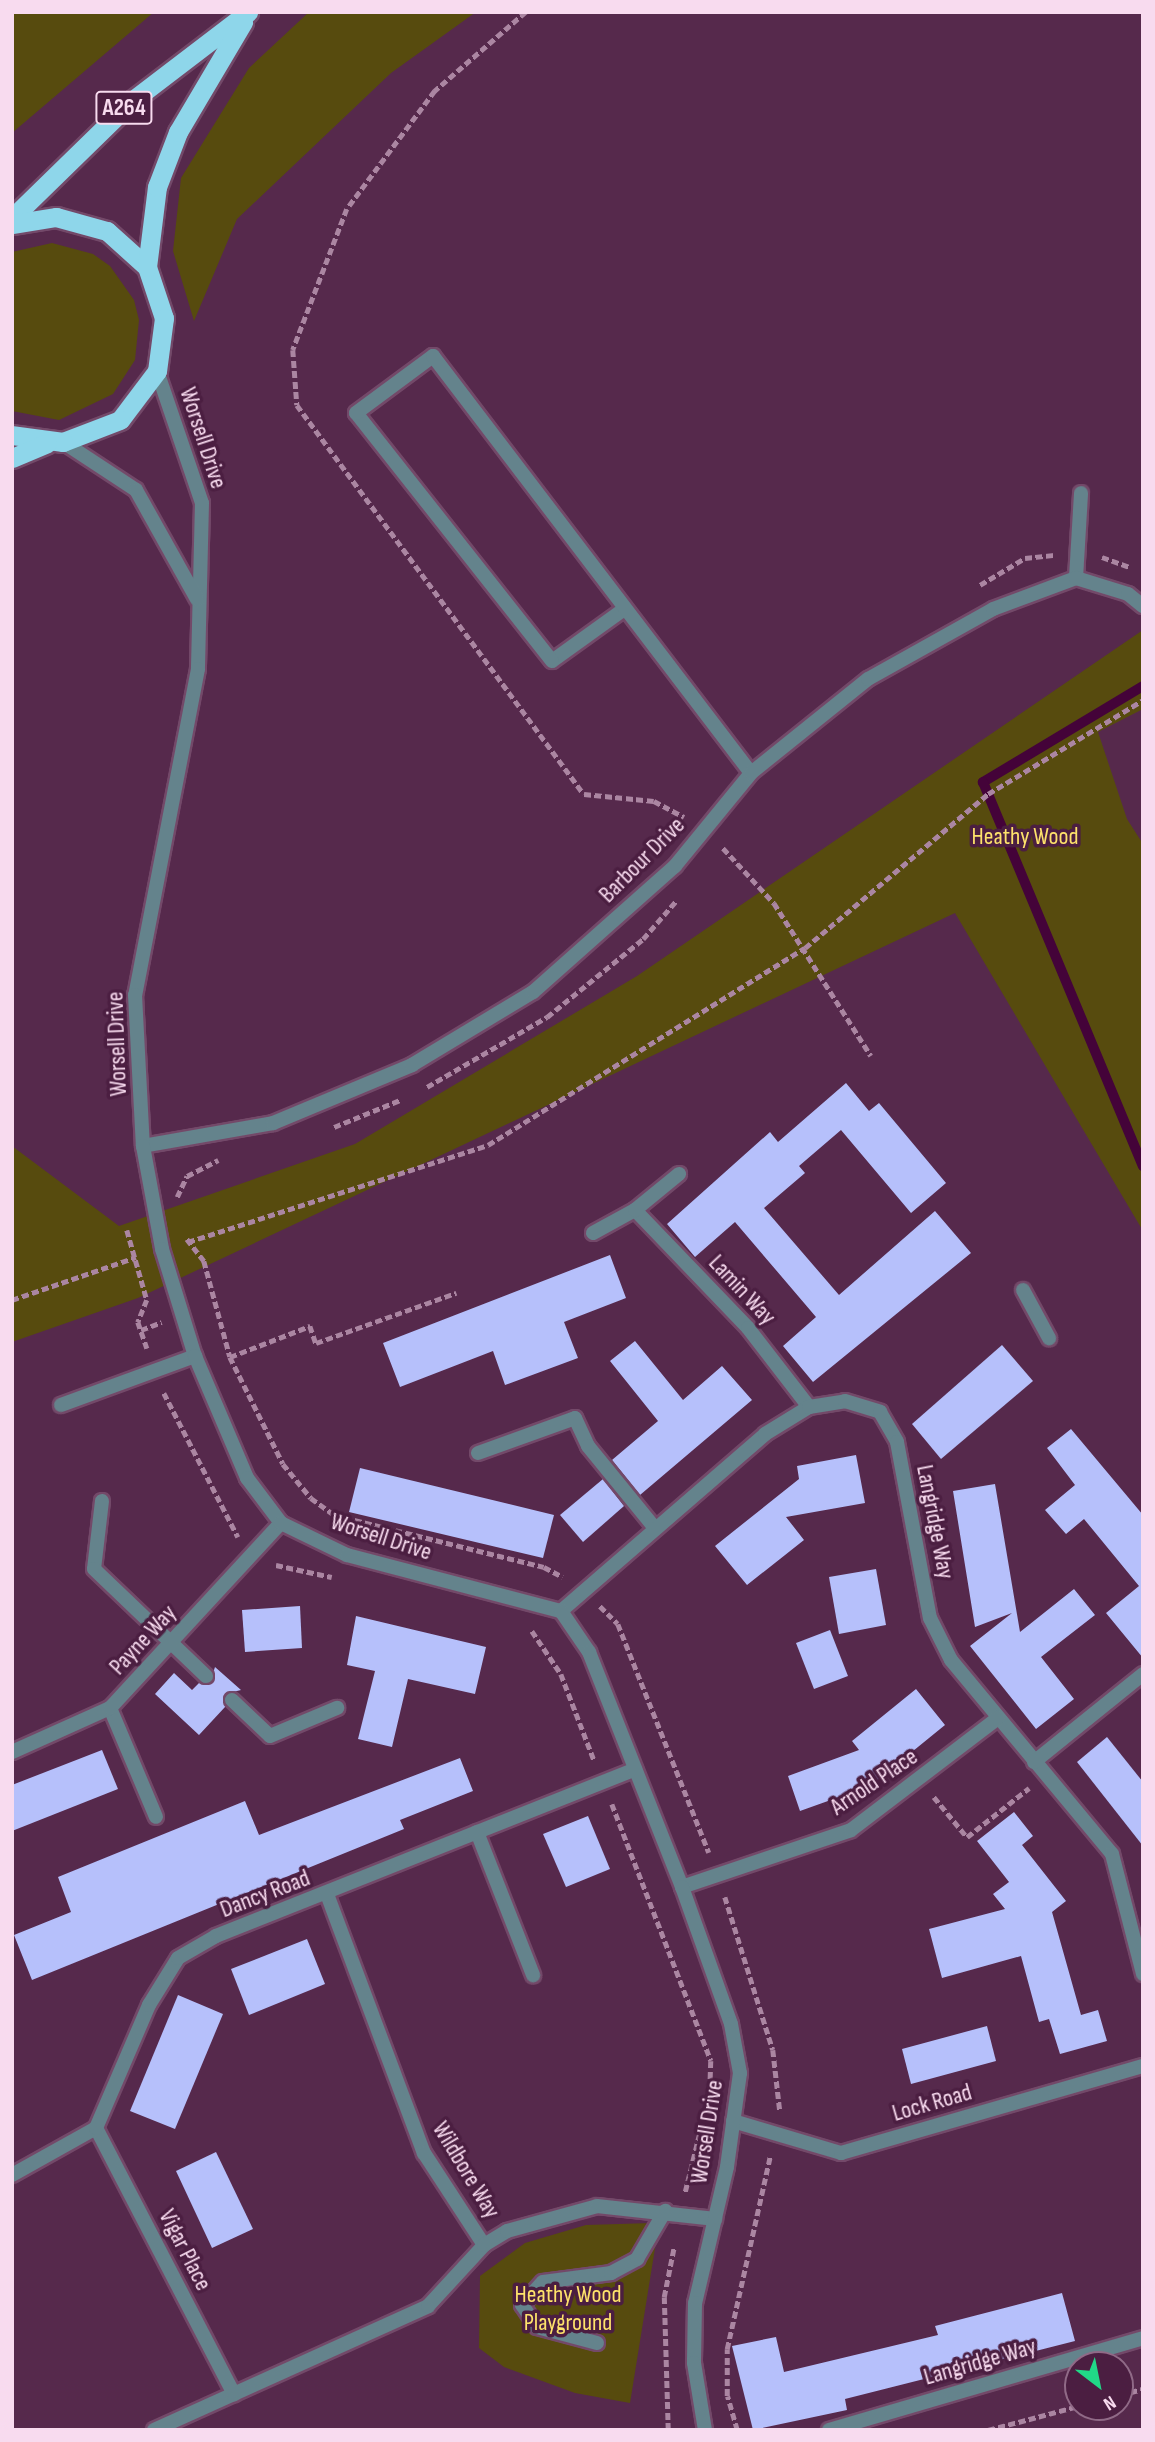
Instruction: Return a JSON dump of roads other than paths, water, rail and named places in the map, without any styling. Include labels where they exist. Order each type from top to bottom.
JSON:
[{"type":"highway","name":"A264","points":[[12,218],[133,100],[249,12]]},
{"type":"highway","name":"A264","points":[[146,267],[157,187],[178,132],[249,12]]},
{"type":"highway","points":[[12,224],[56,217],[82,221],[129,247],[146,267],[164,318],[157,371],[120,420],[12,458]]},
{"type":"highway","points":[[12,435],[55,442]]},
{"type":"street","points":[[623,610],[552,661],[356,413],[433,356],[623,610],[751,773]]},
{"type":"street","name":"Worsell Drive","points":[[157,371],[202,503],[198,669],[135,995],[143,1146],[162,1248],[195,1356],[247,1478],[281,1523],[347,1555],[561,1611],[589,1652],[682,1887],[731,2024],[740,2073],[715,2219],[695,2303],[694,2363],[705,2430]]},
{"type":"street","name":"Worsell Drive","points":[[55,442],[136,490],[199,604]]},
{"type":"street","points":[[1082,494],[1076,579],[1128,594],[1143,606]]},
{"type":"street","name":"Barbour Drive","points":[[143,1146],[273,1123],[412,1065],[522,999],[675,866],[751,773],[868,679],[993,609],[1076,579]]},
{"type":"street","points":[[593,1233],[635,1210],[679,1174]]},
{"type":"street","name":"Lamin Way","points":[[635,1210],[748,1328],[809,1406]]},
{"type":"street","points":[[1023,1290],[1049,1338]]},
{"type":"street","points":[[61,1405],[155,1373],[195,1356]]},
{"type":"street","name":"Langridge Way","points":[[561,1611],[654,1527],[765,1434],[809,1406],[845,1401],[880,1412],[897,1442],[930,1618],[951,1660],[1112,1854],[1143,1974]]},
{"type":"street","points":[[478,1453],[575,1418],[588,1446],[654,1527]]},
{"type":"street","points":[[102,1501],[94,1569],[206,1676]]},
{"type":"street","name":"Payne Way","points":[[12,1752],[110,1708],[281,1523]]},
{"type":"street","points":[[1034,1762],[1143,1674]]},
{"type":"street","points":[[232,1700],[270,1735],[337,1708]]},
{"type":"street","points":[[110,1708],[156,1817]]},
{"type":"street","name":"Arnold Place","points":[[682,1887],[851,1830],[920,1781],[998,1718]]},
{"type":"street","name":"Dancy Road","points":[[96,2128],[149,2005],[178,1958],[216,1936],[635,1769]]},
{"type":"street","points":[[477,1832],[533,1975]]},
{"type":"street","name":"Wildbore Way","points":[[327,1894],[424,2153],[484,2245],[507,2231],[597,2206],[673,2212],[715,2219]]},
{"type":"street","name":"Lock Road","points":[[733,2121],[841,2153],[1143,2066]]},
{"type":"street","points":[[12,2175],[96,2128]]},
{"type":"street","name":"Vigar Place","points":[[96,2128],[234,2394]]},
{"type":"street","points":[[597,2343],[537,2327],[522,2305],[543,2282],[611,2273],[636,2259],[673,2212]]},
{"type":"street","points":[[154,2430],[428,2306],[484,2245]]},
{"type":"street","name":"Langridge Way","points":[[829,2430],[1143,2339]]},
{"type":"waterway","points":[[1143,686],[983,782],[1143,1166]]},
{"type":"park label","name":"Heathy Wood","points":[[1025,837]]},
{"type":"park label","name":"Heathy Wood Playground","points":[[568,2309]]}]
